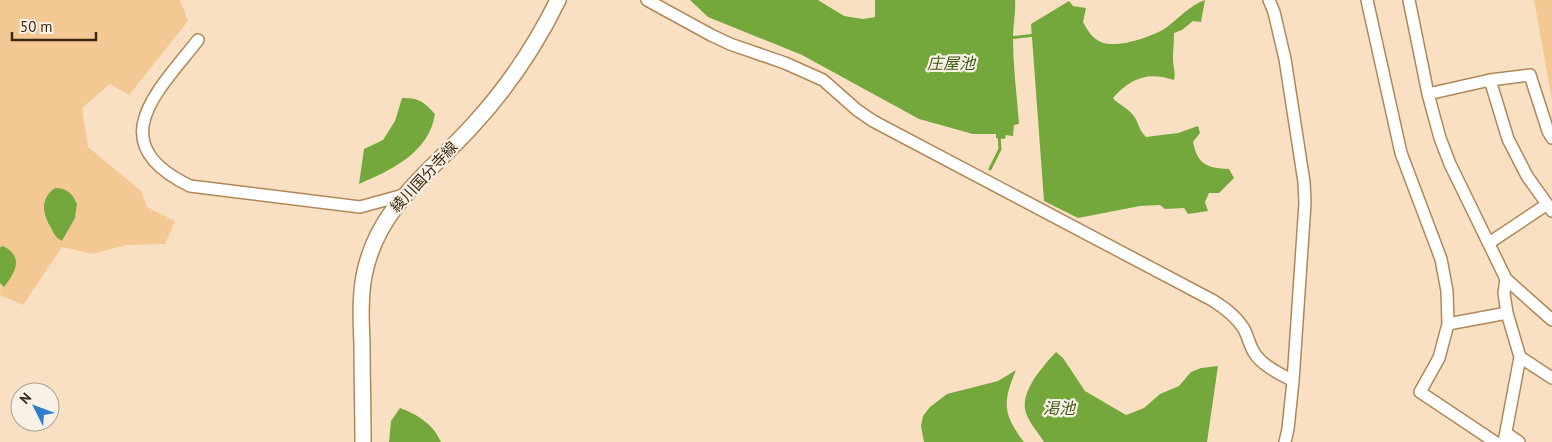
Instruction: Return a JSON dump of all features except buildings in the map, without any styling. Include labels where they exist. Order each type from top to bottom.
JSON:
[{"type":"main road","name":"綾川国分寺線","points":[[363,442],[361,302],[364,275],[378,234],[387,216],[411,193],[473,125],[500,92],[524,60],[558,0]]},
{"type":"street","points":[[647,0],[730,44],[785,63],[823,80],[873,121],[1224,308],[1235,317],[1244,329],[1255,354],[1267,365],[1294,381]]},
{"type":"street","points":[[1269,0],[1274,12],[1285,59],[1306,202],[1294,381],[1285,442]]},
{"type":"street","points":[[1367,0],[1401,153],[1440,259],[1447,291],[1448,324],[1439,358],[1420,392],[1495,442]]},
{"type":"street","points":[[1409,0],[1428,94],[1440,138],[1450,164],[1506,279],[1547,309],[1552,320]]},
{"type":"street","points":[[198,40],[156,95],[147,109],[142,127],[145,147],[151,158],[170,176],[190,186],[360,207],[411,193]]},
{"type":"street","points":[[1428,94],[1490,80],[1530,75],[1552,138]]},
{"type":"street","points":[[1489,243],[1549,208],[1527,176],[1508,139],[1490,80]]},
{"type":"street","points":[[1506,279],[1504,293],[1507,313],[1520,356],[1505,438],[1518,442]]},
{"type":"street","points":[[1448,324],[1507,313]]},
{"type":"street","points":[[1520,356],[1552,378]]},
{"type":"shaded area","points":[[0,0],[180,0],[188,21],[129,95],[110,84],[82,108],[88,147],[141,191],[147,207],[175,221],[165,244],[126,245],[92,254],[62,247],[23,305],[0,295],[3,246],[0,247]],"holes":[[[50,192],[77,204],[75,218],[62,241],[54,234],[46,220],[45,201]]]},
{"type":"shaded area","points":[[1534,0],[1552,0],[1552,100]]},
{"type":"water","name":"庄屋池","points":[[690,0],[818,0],[844,16],[863,19],[875,17],[875,0],[1015,0],[1013,49],[1019,124],[1014,125],[1013,136],[1006,135],[1005,139],[996,138],[996,134],[973,134],[919,119],[802,55],[708,17]]},
{"type":"water","points":[[1205,0],[1201,22],[1193,21],[1182,30],[1174,33],[1174,80],[1156,76],[1140,78],[1126,85],[1113,98],[1131,113],[1146,137],[1178,133],[1198,126],[1200,133],[1193,142],[1198,156],[1209,166],[1229,169],[1234,178],[1219,193],[1209,193],[1205,202],[1208,211],[1188,214],[1184,208],[1165,209],[1160,205],[1140,206],[1078,218],[1044,201],[1031,24],[1069,1],[1073,6],[1086,8],[1083,22],[1095,39],[1107,44],[1124,43],[1164,29],[1184,13]]},
{"type":"water","points":[[402,98],[424,103],[435,114],[431,128],[417,150],[407,158],[384,173],[359,184],[364,149],[383,140],[395,121]]},
{"type":"water","points":[[55,188],[69,192],[77,204],[75,218],[62,241],[54,234],[44,212],[47,196]]},
{"type":"water","points":[[3,246],[10,250],[16,260],[12,276],[4,287],[0,283],[0,247]]},
{"type":"water","name":"渇池","points":[[1056,352],[1063,358],[1085,391],[1126,415],[1144,408],[1160,394],[1179,386],[1191,372],[1201,368],[1218,366],[1207,442],[1044,442],[1028,418],[1025,401],[1035,378]]},
{"type":"water","points":[[1016,370],[1007,399],[1007,407],[1008,415],[1024,442],[924,442],[921,426],[923,416],[930,407],[947,394],[998,381]]},
{"type":"water","points":[[400,408],[413,413],[429,425],[441,442],[389,442],[391,421]]},
{"type":"waterway","points":[[1009,38],[1035,35]]},
{"type":"waterway","points":[[990,169],[1000,149],[999,135]]}]
